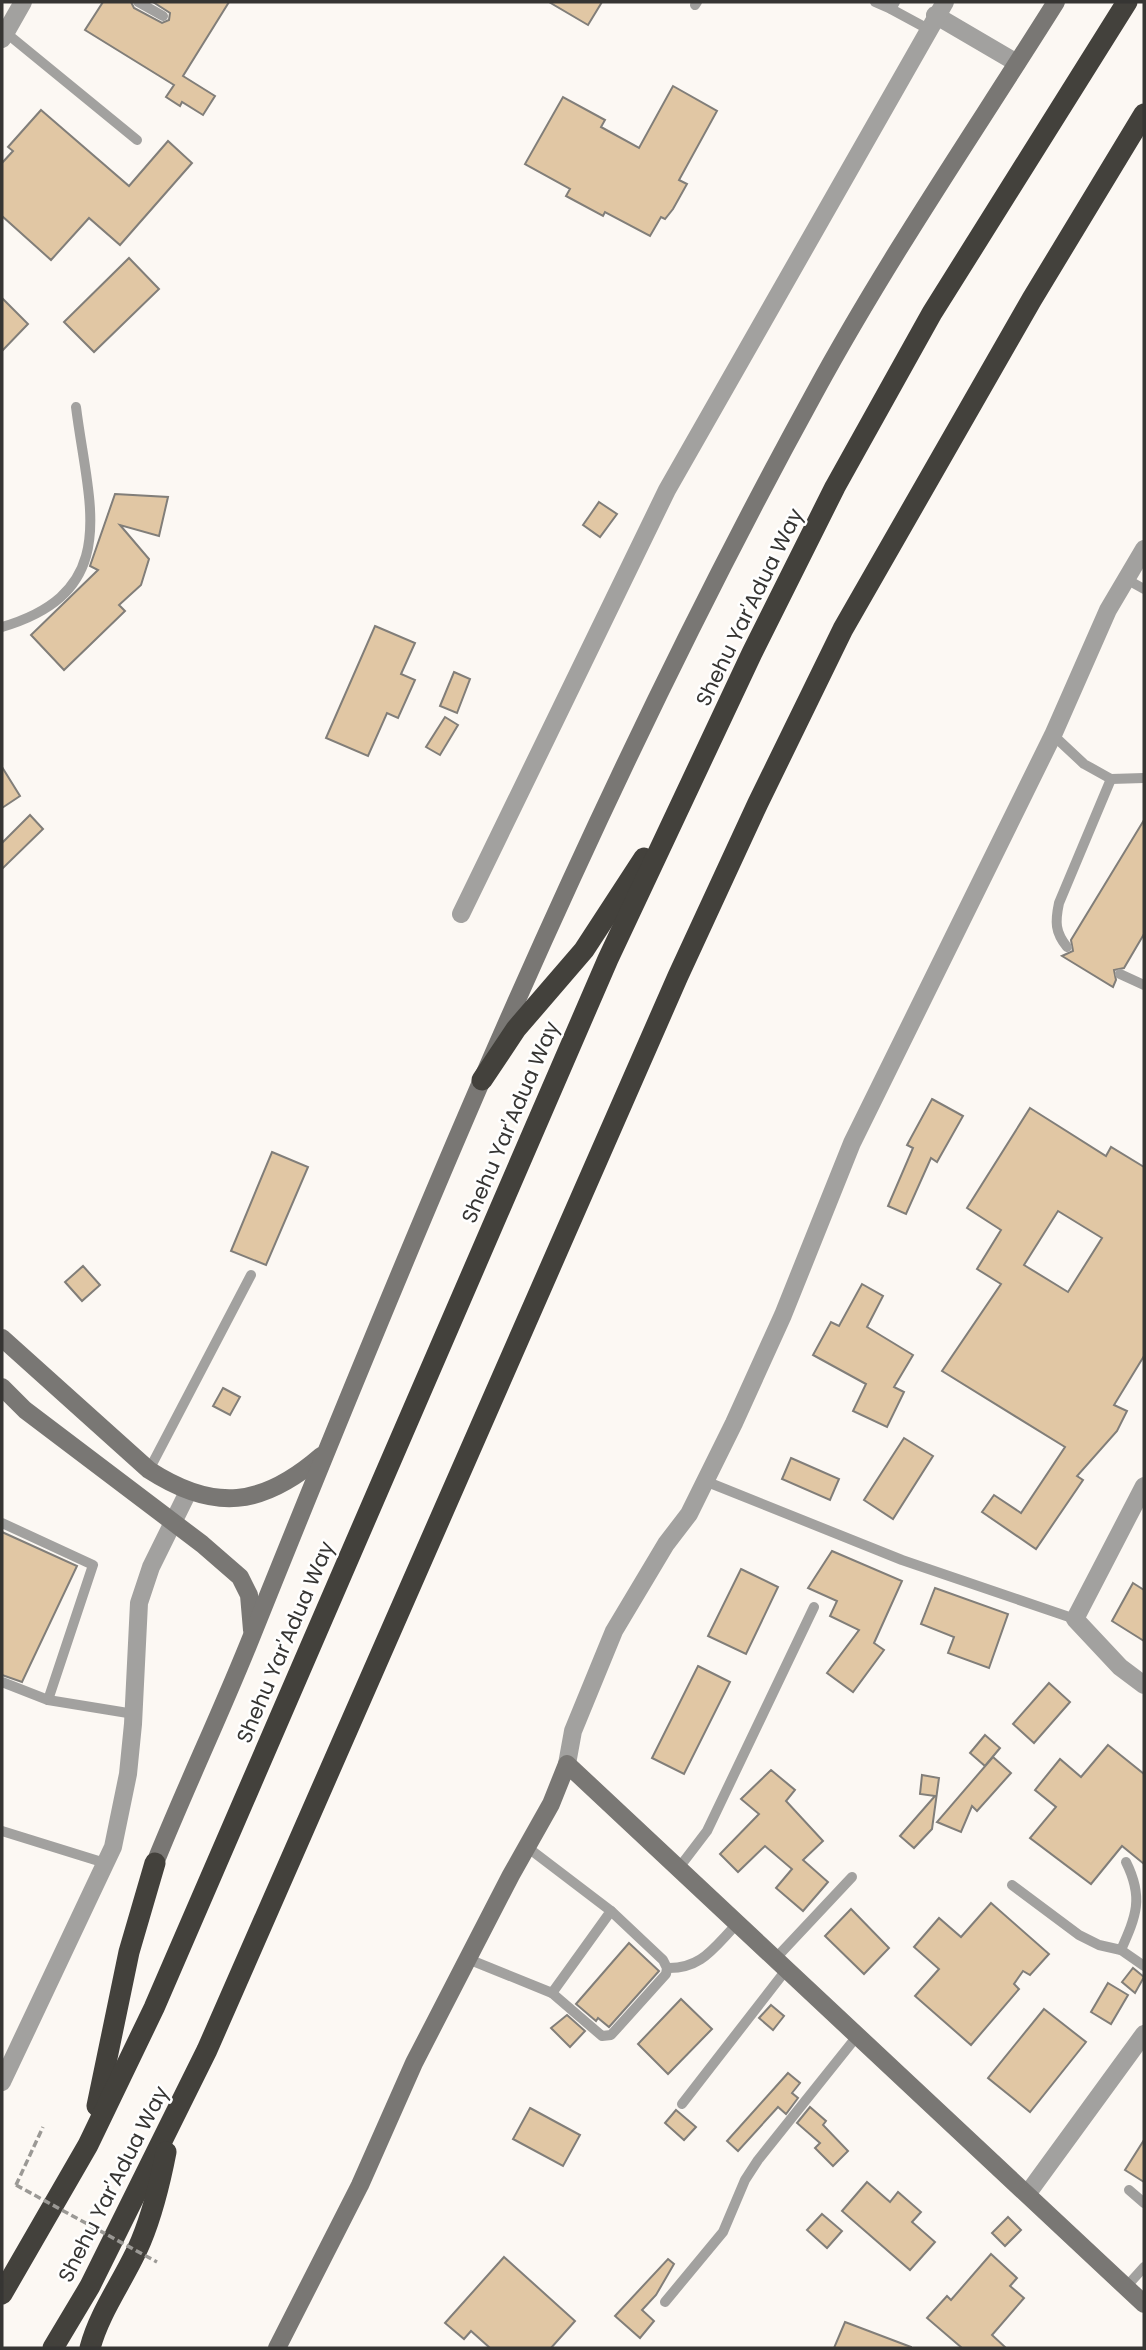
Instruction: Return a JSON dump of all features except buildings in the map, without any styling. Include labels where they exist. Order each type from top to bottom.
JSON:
[{"type":"highway","name":"Shehu Yar'Adua Way","points":[[2,2294],[88,2145],[154,2008],[608,959],[835,488],[926,324],[1022,165],[1127,2]]},
{"type":"highway","name":"Shehu Yar'Adua Way","points":[[53,2348],[90,2286],[170,2127],[758,803],[843,629],[1032,299],[1144,114]]},
{"type":"highway","points":[[482,1080],[516,1029],[584,950],[679,807]]},
{"type":"highway","points":[[88,2145],[129,1952],[155,1863]]},
{"type":"highway","points":[[90,2348],[99,2322],[141,2242],[159,2191],[170,2127]]},
{"type":"street","points":[[4,36],[23,2]]},
{"type":"street","points":[[155,1863],[251,1639],[324,1453],[482,1080],[607,803],[748,517],[818,387],[1056,2]]},
{"type":"street","points":[[461,914],[667,490],[936,15],[1017,63]]},
{"type":"street","points":[[278,2348],[360,2185],[414,2063],[551,1804],[567,1764],[573,1731],[614,1630],[666,1544],[689,1514],[783,1315],[852,1143],[1053,735],[1108,610],[1144,549]]},
{"type":"street","points":[[2,1338],[149,1470],[188,1492],[230,1500],[258,1495],[283,1485],[324,1453]]},
{"type":"street","points":[[2,1387],[25,1409],[240,1577],[249,1595],[251,1639]]},
{"type":"street","points":[[1144,1486],[1075,1619],[1121,1667],[1144,1685]]},
{"type":"street","points":[[2,2082],[113,1846],[128,1774],[134,1714],[139,1602],[188,1492]]},
{"type":"street","points":[[567,1764],[1144,2304]]},
{"type":"street","points":[[1028,2193],[1144,2034]]},
{"type":"lane","points":[[138,2],[163,16]]},
{"type":"lane","points":[[875,2],[936,15]]},
{"type":"lane","points":[[4,36],[137,140]]},
{"type":"lane","points":[[2,627],[27,620],[66,592],[83,572],[92,535],[76,407]]},
{"type":"lane","points":[[1126,579],[1144,589]]},
{"type":"lane","points":[[1053,735],[1084,764],[1111,779],[1144,778]]},
{"type":"lane","points":[[1067,947],[1057,933],[1055,921],[1059,904],[1111,779]]},
{"type":"lane","points":[[1120,974],[1144,985]]},
{"type":"lane","points":[[149,1470],[251,1275]]},
{"type":"lane","points":[[705,1481],[902,1560],[1075,1619]]},
{"type":"lane","points":[[2,1523],[93,1565],[47,1700]]},
{"type":"lane","points":[[678,1869],[707,1831],[814,1607]]},
{"type":"lane","points":[[2,1682],[47,1700],[134,1714]]},
{"type":"lane","points":[[2,1831],[105,1863]]},
{"type":"lane","points":[[468,1959],[552,1993],[602,2036],[611,2035],[666,1974],[667,1968],[663,1960],[611,1911],[527,1847]]},
{"type":"lane","points":[[1121,1950],[1137,1913],[1133,1877],[1126,1862]]},
{"type":"lane","points":[[682,2104],[781,1964],[852,1877]]},
{"type":"lane","points":[[1012,1885],[1079,1935],[1099,1945],[1121,1950],[1144,1966]]},
{"type":"lane","points":[[552,1993],[611,1911]]},
{"type":"lane","points":[[667,1968],[685,1968],[699,1963],[737,1924]]},
{"type":"lane","points":[[665,2302],[723,2232],[740,2191],[758,2160],[858,2035]]},
{"type":"lane","points":[[1129,2190],[1144,2203]]},
{"type":"lane","points":[[1126,2287],[1144,2267]]},
{"type":"path","points":[[43,2127],[16,2185],[157,2262]]}]
